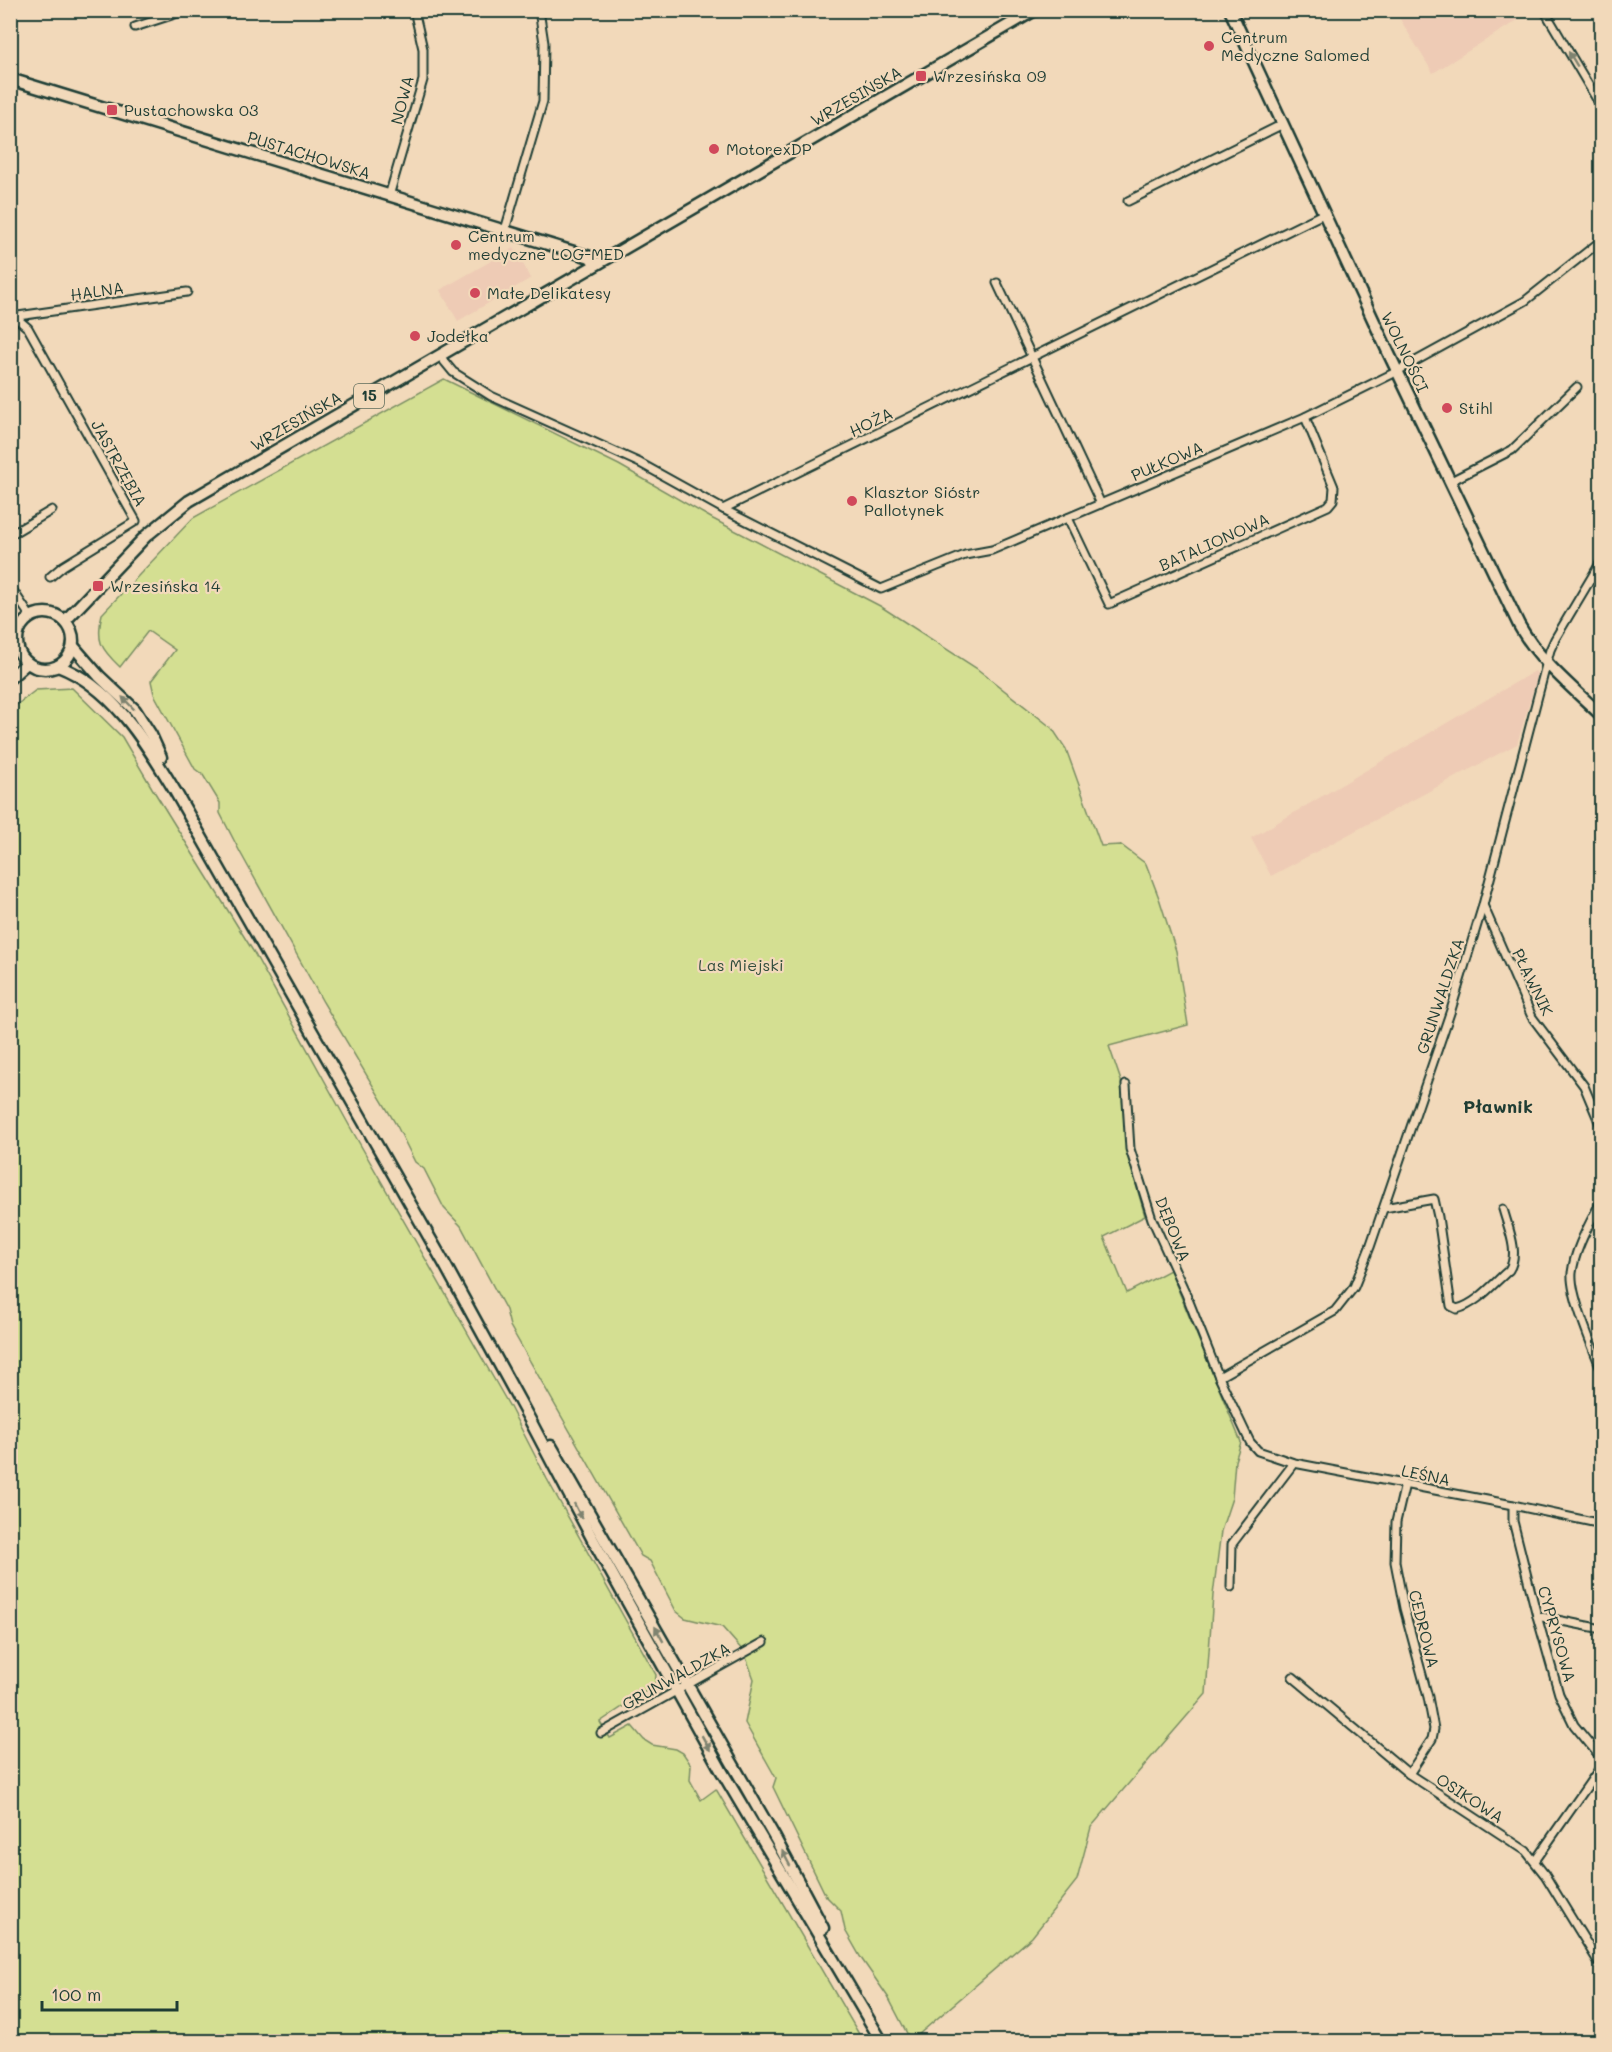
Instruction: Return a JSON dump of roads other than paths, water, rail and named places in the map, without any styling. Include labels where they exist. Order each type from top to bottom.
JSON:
[{"type":"main road","name":"WRZESIŃSKA","points":[[65,621],[146,536],[189,501],[1035,10]]},
{"type":"main road","name":"WOLNOŚCI","points":[[1230,10],[1281,125],[1519,625],[1528,642],[1546,663],[1602,716]]},
{"type":"main road","name":"PUSTACHOWSKA","points":[[10,79],[505,230],[590,257],[596,264]]},
{"type":"main road","points":[[73,645],[65,661],[47,669],[37,668],[27,663],[13,639],[30,616],[48,612],[65,621],[70,628],[73,645],[99,676],[135,710],[151,735],[175,791]]},
{"type":"main road","points":[[10,678],[27,663]]},
{"type":"main road","points":[[58,666],[75,673],[96,688],[121,712],[141,737],[175,791],[444,1263],[592,1538],[721,1770],[861,2004]]},
{"type":"main road","points":[[511,1385],[574,1483],[775,1838],[882,2042]]},
{"type":"street","points":[[135,27],[187,10]]},
{"type":"street","name":"NOWA","points":[[389,195],[423,81],[423,49],[414,10]]},
{"type":"street","points":[[505,230],[543,101],[544,43],[539,10]]},
{"type":"street","points":[[1544,10],[1602,108]]},
{"type":"street","points":[[1128,201],[1281,125]]},
{"type":"street","name":"HOŻA","points":[[723,509],[1323,214]]},
{"type":"street","name":"PUŁKOWA","points":[[723,509],[881,589],[965,555],[992,550],[1305,417],[1397,371],[1525,301],[1602,240]]},
{"type":"street","points":[[997,283],[1101,504]]},
{"type":"street","name":"HALNA","points":[[12,317],[187,292]]},
{"type":"street","points":[[28,328],[34,314]]},
{"type":"street","name":"JASTRZĘBIA","points":[[12,317],[28,328],[136,521],[63,566],[50,577]]},
{"type":"street","points":[[440,355],[453,372],[491,396],[640,463],[723,509]]},
{"type":"street","points":[[1451,481],[1512,450],[1577,387]]},
{"type":"street","name":"BATALIONOWA","points":[[1068,518],[1109,604],[1328,506],[1333,500],[1334,487],[1305,417]]},
{"type":"street","points":[[10,535],[52,510]]},
{"type":"street","name":"GRUNWALDZKA","points":[[1219,1377],[1335,1311],[1354,1287],[1384,1208],[1483,905],[1546,663],[1555,639],[1602,560]]},
{"type":"street","points":[[10,586],[30,616]]},
{"type":"street","name":"PŁAWNIK","points":[[1483,905],[1532,1017],[1584,1086],[1602,1129]]},
{"type":"street","name":"DĘBOWA","points":[[1126,1085],[1130,1149],[1152,1219],[1186,1294],[1219,1377],[1250,1442]]},
{"type":"street","points":[[1384,1208],[1434,1199],[1452,1306],[1457,1309],[1465,1307],[1509,1270],[1513,1264],[1514,1248],[1503,1209]]},
{"type":"street","points":[[1602,1199],[1581,1244],[1572,1275],[1574,1297],[1602,1371]]},
{"type":"street","points":[[1593,1348],[1602,1345]]},
{"type":"street","name":"LEŚNA","points":[[1250,1442],[1258,1451],[1294,1463],[1602,1524]]},
{"type":"street","points":[[1231,1587],[1232,1544],[1294,1463]]},
{"type":"street","name":"CEDROWA","points":[[1405,1484],[1396,1522],[1395,1562],[1434,1729],[1432,1739],[1409,1774]]},
{"type":"street","name":"CYPRYSOWA","points":[[1513,1505],[1513,1521],[1559,1694],[1574,1725],[1602,1759]]},
{"type":"street","points":[[1537,1616],[1602,1629]]},
{"type":"street","name":"GRUNWALDZKA","points":[[601,1733],[764,1642]]},
{"type":"street","name":"OSIKOWA","points":[[1293,1677],[1409,1774],[1527,1851],[1602,1968]]},
{"type":"street","points":[[1535,1861],[1602,1765]]},
{"type":"place","name":"Centrum Medyczne Salomed","points":[[1209,46]]},
{"type":"place","name":"Wrzesińska 09","points":[[921,76]]},
{"type":"place","name":"Pustachowska 03","points":[[112,110]]},
{"type":"place","name":"MotorexDP","points":[[714,149]]},
{"type":"place","name":"Centrum medyczne LOG-MED","points":[[456,245]]},
{"type":"place","name":"Małe Delikatesy","points":[[475,293]]},
{"type":"place","name":"Jodełka","points":[[415,336]]},
{"type":"place","name":"Stihl","points":[[1447,408]]},
{"type":"place","name":"Klasztor Sióstr Pallotynek","points":[[852,501]]},
{"type":"place","name":"Wrzesińska 14","points":[[98,586]]},
{"type":"district","name":"Pławnik","points":[[1498,1107]]},
{"type":"park label","name":"Las Miejski","points":[[741,965]]}]
